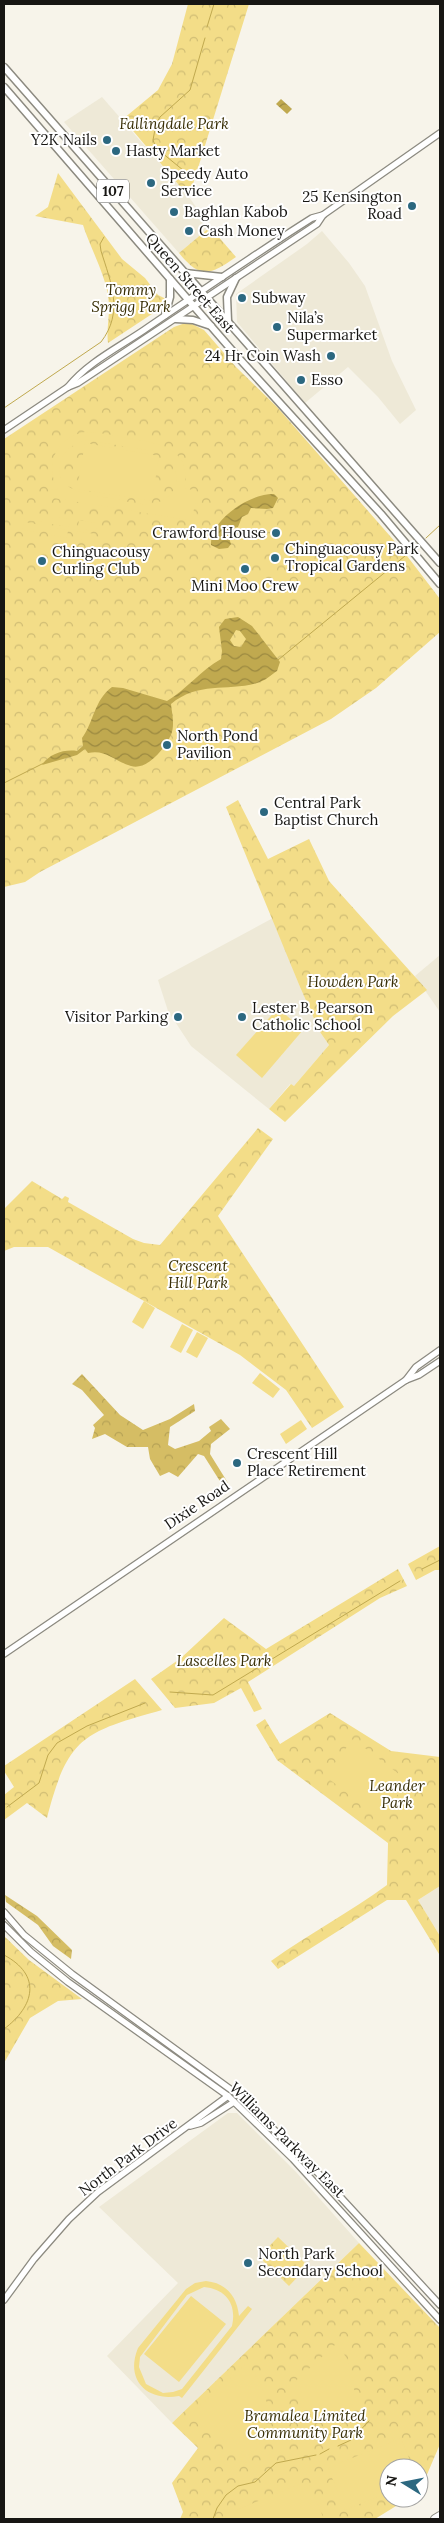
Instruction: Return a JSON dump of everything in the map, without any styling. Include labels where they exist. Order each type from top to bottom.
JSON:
[{"type":"highway","points":[[436,2519],[440,2516]]},
{"type":"main road","name":"Queen Street East","points":[[4,67],[440,563]]},
{"type":"main road","name":"Queen Street East","points":[[4,86],[194,307],[381,514],[440,584]]},
{"type":"main road","points":[[4,430],[201,291],[312,218],[323,215],[440,133]]},
{"type":"main road","points":[[68,386],[78,384],[194,307],[317,224],[323,215]]},
{"type":"main road","points":[[185,273],[222,277]]},
{"type":"main road","points":[[228,321],[228,297],[236,278]]},
{"type":"main road","points":[[165,316],[170,297],[170,279]]},
{"type":"main road","points":[[176,319],[193,320],[211,326]]},
{"type":"main road","name":"Dixie Road","points":[[406,1380],[416,1367],[440,1350]]},
{"type":"main road","name":"Dixie Road","points":[[4,1654],[406,1380],[419,1375],[440,1361]]},
{"type":"main road","name":"Williams Parkway East","points":[[4,1912],[24,1935],[72,1974],[241,2096],[322,2177],[440,2305]]},
{"type":"main road","name":"Williams Parkway East","points":[[4,1925],[31,1952],[68,1982],[228,2096],[293,2159],[440,2320]]},
{"type":"main road","name":"North Park Drive","points":[[4,2300],[34,2258],[85,2204],[102,2189],[190,2126],[198,2117],[228,2096]]},
{"type":"main road","name":"North Park Drive","points":[[190,2126],[201,2123],[234,2102]]},
{"type":"shaded area","points":[[102,97],[189,197],[210,227],[179,253],[64,122]]},
{"type":"shaded area","points":[[322,231],[349,263],[365,286],[392,361],[416,410],[400,424],[378,397],[348,367],[305,403],[237,322],[236,294],[307,244]]},
{"type":"shaded area","name":"Lester B. Pearson Catholic School","points":[[273,918],[300,987],[320,1032],[329,1045],[294,1086],[290,1084],[269,1109],[191,1046],[168,1011],[158,980]]},
{"type":"shaded area","points":[[440,955],[440,1012],[415,976]]},
{"type":"shaded area","points":[[440,1886],[440,1936],[418,1900]]},
{"type":"shaded area","name":"North Park Secondary School","points":[[228,2113],[237,2113],[296,2172],[359,2243],[172,2423],[107,2356],[178,2283],[99,2207]]},
{"type":"green space","name":"Fallingdale Park","points":[[188,4],[249,4],[189,197],[123,119],[158,90],[172,64]]},
{"type":"green space","name":"Tommy Sprigg Park","points":[[58,173],[122,259],[145,278],[158,295],[166,299],[161,308],[108,343],[109,302],[101,270],[83,225],[35,216],[48,207]]},
{"type":"green space","points":[[210,227],[236,257],[219,268],[206,272],[194,268],[179,253]]},
{"type":"green space","points":[[188,322],[204,330],[236,367],[277,407],[404,552],[440,599],[440,632],[376,688],[331,719],[40,872],[25,882],[4,887],[4,439],[174,327]]},
{"type":"green space","points":[[85,432],[96,433],[150,442],[161,445],[178,455],[183,464],[185,474],[184,488],[197,491],[195,503],[198,504],[197,509],[194,509],[192,521],[48,497],[49,489],[58,490],[52,471],[55,454],[60,446],[75,435]],"holes":[[[86,440],[153,451],[171,463],[176,475],[176,482],[170,495],[158,502],[141,504],[85,493],[75,490],[61,479],[59,470],[64,454],[72,446]]]},
{"type":"green space","points":[[85,443],[159,456],[152,501],[77,489]]},
{"type":"green space","points":[[26,512],[43,514],[42,522],[24,520]]},
{"type":"green space","points":[[53,516],[70,519],[69,527],[51,524]]},
{"type":"green space","points":[[79,520],[97,523],[96,531],[78,529]]},
{"type":"green space","points":[[24,522],[41,525],[40,533],[22,530]]},
{"type":"green space","points":[[51,527],[68,530],[67,538],[49,535]]},
{"type":"green space","points":[[77,531],[95,534],[94,542],[76,539]]},
{"type":"green space","name":"Howden Park","points":[[238,800],[268,859],[309,839],[329,881],[427,990],[393,1016],[285,1122],[269,1109],[291,1084],[294,1086],[329,1045],[320,1032],[300,987],[226,807]]},
{"type":"green space","points":[[278,1008],[303,1030],[262,1078],[236,1055]]},
{"type":"green space","name":"Crescent Hill Park","points":[[258,1128],[273,1139],[218,1216],[344,1407],[312,1428],[286,1390],[240,1355],[48,1247],[14,1247],[4,1251],[4,1209],[32,1181],[62,1199],[65,1196],[69,1198],[68,1202],[133,1239],[144,1243],[160,1245]]},
{"type":"green space","points":[[144,1301],[155,1308],[143,1329],[132,1322]]},
{"type":"green space","points":[[182,1324],[193,1330],[181,1353],[170,1347]]},
{"type":"green space","points":[[197,1332],[208,1338],[197,1358],[186,1352]]},
{"type":"green space","points":[[260,1373],[280,1389],[273,1398],[252,1383]]},
{"type":"green space","points":[[82,1374],[120,1415],[143,1430],[170,1419],[194,1404],[195,1411],[170,1427],[168,1445],[175,1449],[199,1441],[211,1431],[209,1427],[221,1419],[230,1429],[211,1444],[210,1454],[228,1483],[223,1486],[204,1456],[198,1454],[178,1477],[169,1472],[160,1476],[150,1459],[148,1447],[127,1447],[105,1434],[92,1439],[95,1428],[93,1425],[104,1415],[82,1390],[72,1384]]},
{"type":"green space","points":[[301,1420],[307,1429],[286,1444],[280,1434]]},
{"type":"green space","points":[[440,1546],[440,1570],[435,1570],[416,1580],[408,1564]]},
{"type":"green space","name":"Lascelles Park","points":[[398,1569],[407,1586],[380,1598],[248,1682],[262,1709],[254,1712],[241,1688],[214,1703],[175,1708],[151,1679],[181,1658],[224,1618],[266,1649]]},
{"type":"green space","points":[[135,1679],[162,1710],[114,1725],[97,1732],[83,1741],[72,1754],[63,1770],[47,1818],[27,1803],[4,1820],[4,1795],[14,1787],[4,1771],[4,1766]]},
{"type":"green space","name":"Leander Park","points":[[330,1713],[391,1751],[440,1757],[440,1886],[418,1900],[440,1936],[439,1954],[406,1900],[387,1900],[278,1969],[271,1961],[387,1885],[388,1843],[277,1760],[256,1725],[265,1719],[280,1744]]},
{"type":"green space","points":[[353,1739],[408,1781],[380,1818],[325,1776]]},
{"type":"green space","points":[[5,1895],[37,1916],[72,1950],[71,1959],[53,1946],[38,1925],[6,1902]]},
{"type":"green space","points":[[4,1936],[29,1960],[82,1999],[58,2001],[30,2018],[4,2063]]},
{"type":"green space","points":[[278,2237],[308,2266],[289,2286],[259,2257]]},
{"type":"green space","points":[[277,2242],[282,2248],[270,2261],[264,2255]]},
{"type":"green space","name":"Bramalea Limited Community Park","points":[[359,2243],[440,2328],[440,2444],[429,2470],[429,2458],[379,2458],[379,2508],[393,2508],[375,2519],[180,2519],[183,2512],[172,2483],[198,2448],[172,2423]]},
{"type":"green space","points":[[284,2249],[289,2255],[277,2267],[271,2262]]},
{"type":"green space","points":[[291,2256],[297,2262],[284,2275],[278,2269]]},
{"type":"green space","points":[[298,2263],[304,2269],[291,2281],[286,2276]]},
{"type":"green space","points":[[213,2282],[225,2288],[236,2302],[239,2316],[248,2306],[252,2309],[182,2398],[179,2396],[167,2397],[148,2392],[141,2386],[134,2369],[138,2348],[186,2289],[195,2283]],"holes":[[[204,2287],[212,2288],[224,2294],[228,2299],[233,2311],[232,2326],[182,2389],[163,2393],[146,2384],[139,2367],[140,2357],[187,2295]]]},
{"type":"green space","points":[[191,2296],[226,2324],[179,2382],[144,2354]]},
{"type":"green space","points":[[337,2343],[349,2364],[354,2387],[350,2410],[345,2420],[336,2430],[290,2386]]},
{"type":"green space","points":[[247,2363],[263,2390],[267,2402],[268,2415],[261,2440],[244,2465],[192,2413]]},
{"type":"green space","points":[[401,2438],[409,2458],[379,2458],[379,2496],[345,2510],[328,2468]]},
{"type":"green space","points":[[308,2481],[324,2519],[239,2519],[236,2510]]},
{"type":"water","points":[[281,99],[292,109],[287,114],[276,104]]},
{"type":"water","points":[[274,494],[278,498],[273,508],[251,508],[248,514],[242,517],[238,527],[230,529],[228,535],[231,544],[228,548],[219,549],[211,545],[212,536],[217,526],[233,510],[254,498]]},
{"type":"water","points":[[238,617],[252,626],[280,662],[277,671],[257,683],[192,692],[171,704],[173,723],[171,735],[160,752],[143,765],[131,766],[105,754],[88,753],[85,749],[77,755],[42,765],[53,755],[77,751],[83,746],[82,738],[101,698],[112,687],[123,688],[167,701],[181,691],[221,659],[219,627],[225,619]],"holes":[[[236,630],[240,631],[246,639],[241,647],[234,646],[230,640]]]},
{"type":"waterway","points":[[207,27],[214,4]]},
{"type":"waterway","points":[[189,175],[156,148],[153,140],[156,124],[160,117],[190,90],[205,38]]},
{"type":"waterway","points":[[4,408],[101,342],[108,331],[114,308],[111,286],[100,244],[104,237]]},
{"type":"waterway","points":[[426,538],[440,525]]},
{"type":"waterway","points":[[278,660],[405,556]]},
{"type":"waterway","points":[[4,783],[44,763]]},
{"type":"waterway","points":[[422,1569],[440,1560]]},
{"type":"waterway","points":[[170,1692],[213,1695],[400,1581]]},
{"type":"waterway","points":[[7,1807],[39,1783],[48,1755],[57,1743],[87,1726],[145,1703]]},
{"type":"waterway","points":[[4,1955],[16,1963],[24,1972],[29,1981],[30,1991],[28,2001],[22,2011],[4,2029]]},
{"type":"waterway","points":[[338,2446],[351,2440],[369,2421]]},
{"type":"waterway","points":[[320,2454],[329,2449]]},
{"type":"waterway","points":[[213,2519],[217,2508],[226,2495],[238,2486],[255,2482],[276,2463],[316,2455]]},
{"type":"place","name":"Y2K Nails","points":[[107,140]]},
{"type":"place","name":"Hasty Market","points":[[116,151]]},
{"type":"place","name":"Speedy Auto Service","points":[[151,183]]},
{"type":"place","name":"25 Kensington Road","points":[[412,206]]},
{"type":"place","name":"Baghlan Kabob","points":[[174,212]]},
{"type":"place","name":"Cash Money","points":[[189,231]]},
{"type":"place","name":"Subway","points":[[242,298]]},
{"type":"place","name":"Nila’s Supermarket","points":[[277,327]]},
{"type":"place","name":"24 Hr Coin Wash","points":[[331,356]]},
{"type":"place","name":"Esso","points":[[301,380]]},
{"type":"place","name":"Crawford House","points":[[276,533]]},
{"type":"place","name":"Chinguacousy Park Tropical Gardens","points":[[275,558]]},
{"type":"place","name":"Chinguacousy Curling Club","points":[[42,561]]},
{"type":"place","name":"Mini Moo Crew","points":[[245,569]]},
{"type":"place","name":"North Pond Pavilion","points":[[167,745]]},
{"type":"place","name":"Central Park Baptist Church","points":[[264,812]]},
{"type":"place","name":"Visitor Parking","points":[[178,1017]]},
{"type":"place","name":"Lester B. Pearson Catholic School","points":[[242,1017]]},
{"type":"place","name":"Crescent Hill Place Retirement","points":[[237,1463]]},
{"type":"place","name":"North Park Secondary School","points":[[248,2263]]}]
